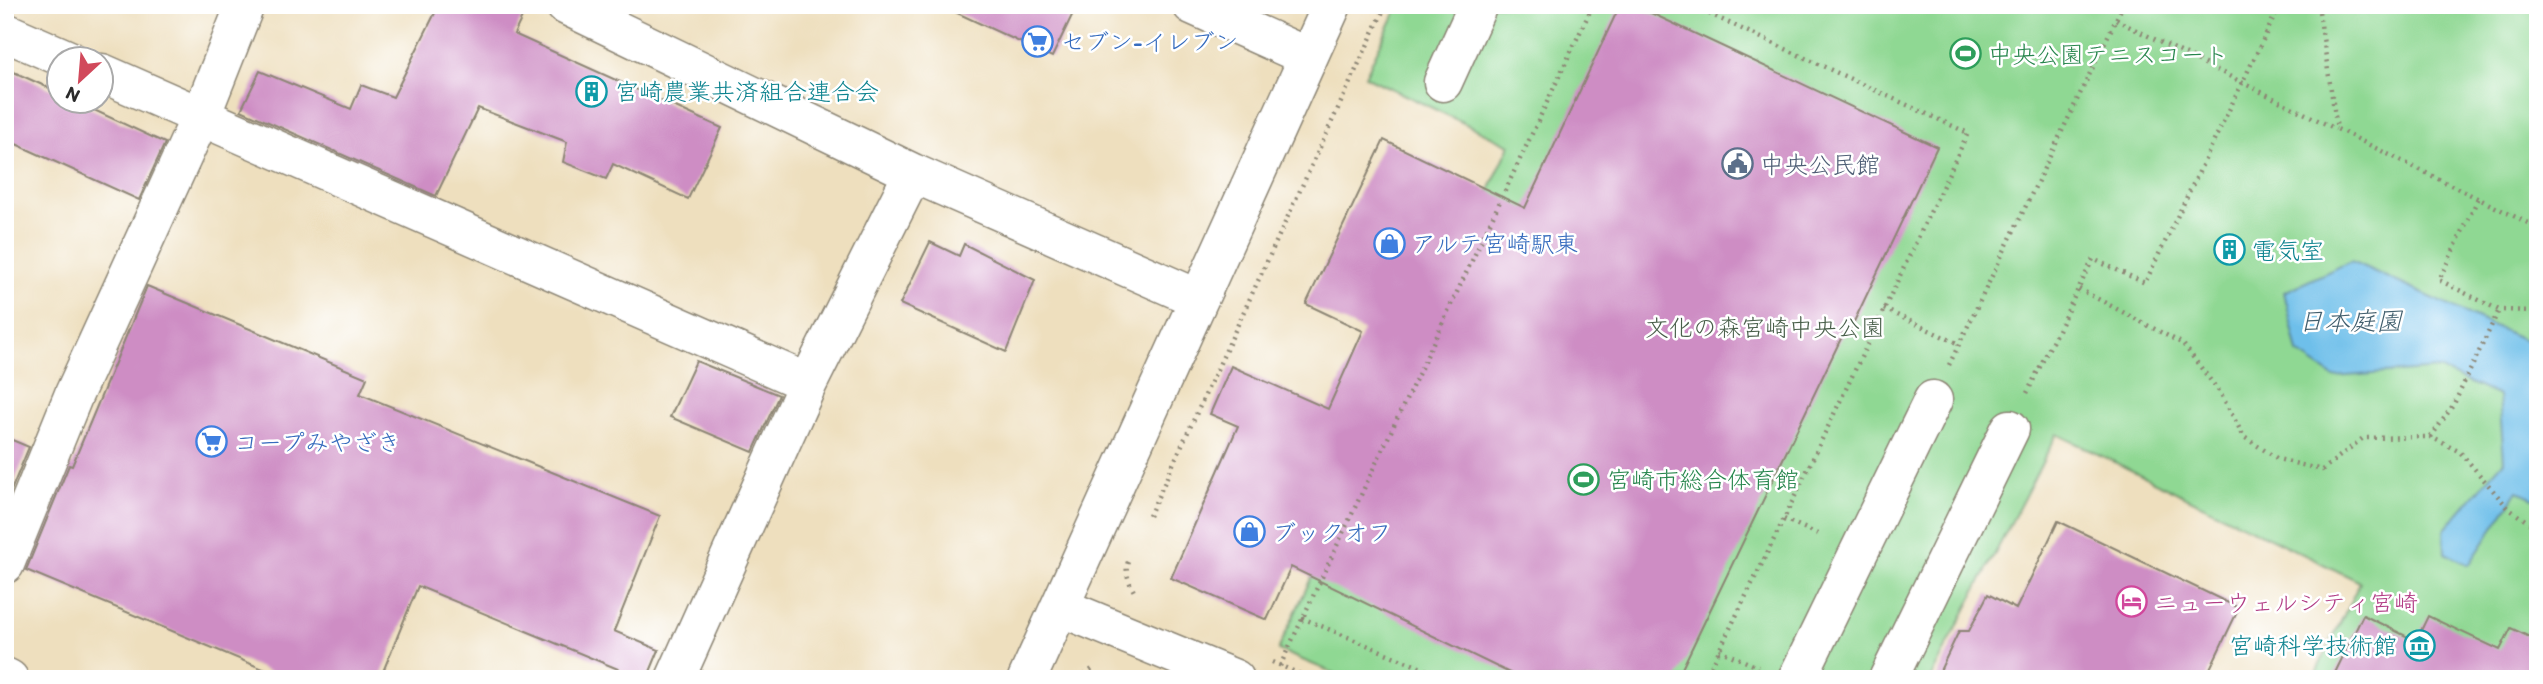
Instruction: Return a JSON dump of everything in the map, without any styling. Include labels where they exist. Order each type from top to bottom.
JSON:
[{"type":"street","points":[[5,564],[74,394],[201,116],[245,5]]},
{"type":"street","points":[[565,5],[913,173],[1199,299]]},
{"type":"street","points":[[1192,5],[1308,57]]},
{"type":"street","points":[[1027,679],[1332,5]]},
{"type":"street","points":[[1443,82],[1478,5]]},
{"type":"street","points":[[5,32],[46,50]]},
{"type":"street","points":[[116,79],[808,383]]},
{"type":"street","points":[[675,679],[808,383],[913,173]]},
{"type":"street","points":[[1780,674],[1933,400]]},
{"type":"street","points":[[1888,679],[2010,429]]},
{"type":"street","points":[[1059,607],[1235,679]]},
{"type":"path","points":[[1144,528],[1386,5]]},
{"type":"path","points":[[1280,666],[1593,5]]},
{"type":"path","points":[[1690,5],[1968,133],[1705,679]]},
{"type":"path","points":[[1933,400],[2123,5]]},
{"type":"path","points":[[2010,429],[2093,259],[2145,283],[2280,5]]},
{"type":"path","points":[[2318,5],[2337,129]]},
{"type":"path","points":[[2116,20],[2538,228]]},
{"type":"path","points":[[2478,199],[2439,279],[2499,310],[2538,311]]},
{"type":"path","points":[[2079,289],[2183,344],[2221,394],[2244,437],[2278,458],[2322,470],[2363,438],[2431,437],[2460,452],[2509,509],[2538,529]]},
{"type":"path","points":[[1884,309],[1959,344]]},
{"type":"path","points":[[2431,437],[2454,404],[2499,310]]},
{"type":"path","points":[[1132,553],[1126,566],[1130,585],[1140,600]]},
{"type":"path","points":[[1302,618],[1448,679]]},
{"type":"path","points":[[1719,650],[1780,674]]},
{"type":"path","points":[[1268,661],[1312,679]]},
{"type":"green space","name":"文化の森宮崎中央公園","points":[[1399,5],[2538,5],[2538,679],[2313,679],[2360,582],[2057,434],[1930,679],[1348,679],[1278,650],[1510,145],[1365,76]]},
{"type":"water","name":"日本庭園","points":[[2351,261],[2538,346],[2538,500],[2518,491],[2469,565],[2445,553],[2444,530],[2504,461],[2499,396],[2438,369],[2334,377],[2298,353],[2284,292]]},
{"type":"building","points":[[439,5],[528,5],[514,34],[722,128],[688,199],[613,164],[606,179],[563,162],[567,142],[478,108],[436,196],[241,110],[260,71],[351,109],[361,85],[393,97]]},
{"type":"building","name":"セブン-イレブン","points":[[940,5],[1077,5],[1052,57]]},
{"type":"building","points":[[1620,5],[1634,5],[1937,147],[1851,328],[1847,326],[1677,679],[1522,679],[1291,567],[1267,620],[1171,578],[1238,426],[1210,414],[1231,366],[1328,409],[1363,331],[1306,304],[1384,140],[1525,208]]},
{"type":"building","points":[[5,68],[46,87],[46,116],[107,116],[165,143],[139,200],[5,139]]},
{"type":"building","points":[[930,242],[959,256],[964,244],[1035,280],[1006,352],[900,304]]},
{"type":"building","name":"コープみやざき","points":[[147,286],[367,378],[360,394],[660,516],[614,631],[659,650],[647,679],[418,586],[380,679],[287,679],[26,570]]},
{"type":"building","points":[[696,361],[779,395],[753,452],[670,417]]},
{"type":"building","points":[[5,437],[29,447],[5,505]]},
{"type":"building","points":[[2058,521],[2239,608],[2205,679],[1936,679],[1959,631],[1969,631],[1988,594],[2016,609]]},
{"type":"building","name":"宮崎科学技術館","points":[[2363,615],[2416,641],[2428,616],[2500,650],[2511,628],[2538,641],[2538,679],[2332,679]]},
{"type":"place","name":"セブン-イレブン","points":[[1038,41]]},
{"type":"place","name":"中央公園テニスコート","points":[[1965,54]]},
{"type":"place","name":"宮崎農業共済組合連合会","points":[[592,91]]},
{"type":"place","name":"中央公民館","points":[[1737,164]]},
{"type":"place","name":"アルテ宮崎駅東","points":[[1389,243]]},
{"type":"place","name":"電気室","points":[[2229,250]]},
{"type":"place","name":"コープみやざき","points":[[211,442]]},
{"type":"place","name":"宮崎市総合体育館","points":[[1584,479]]},
{"type":"place","name":"ブックオフ","points":[[1249,532]]},
{"type":"place","name":"ニューウェルシティ宮崎","points":[[2131,602]]},
{"type":"place","name":"宮崎科学技術館","points":[[2420,645]]}]
